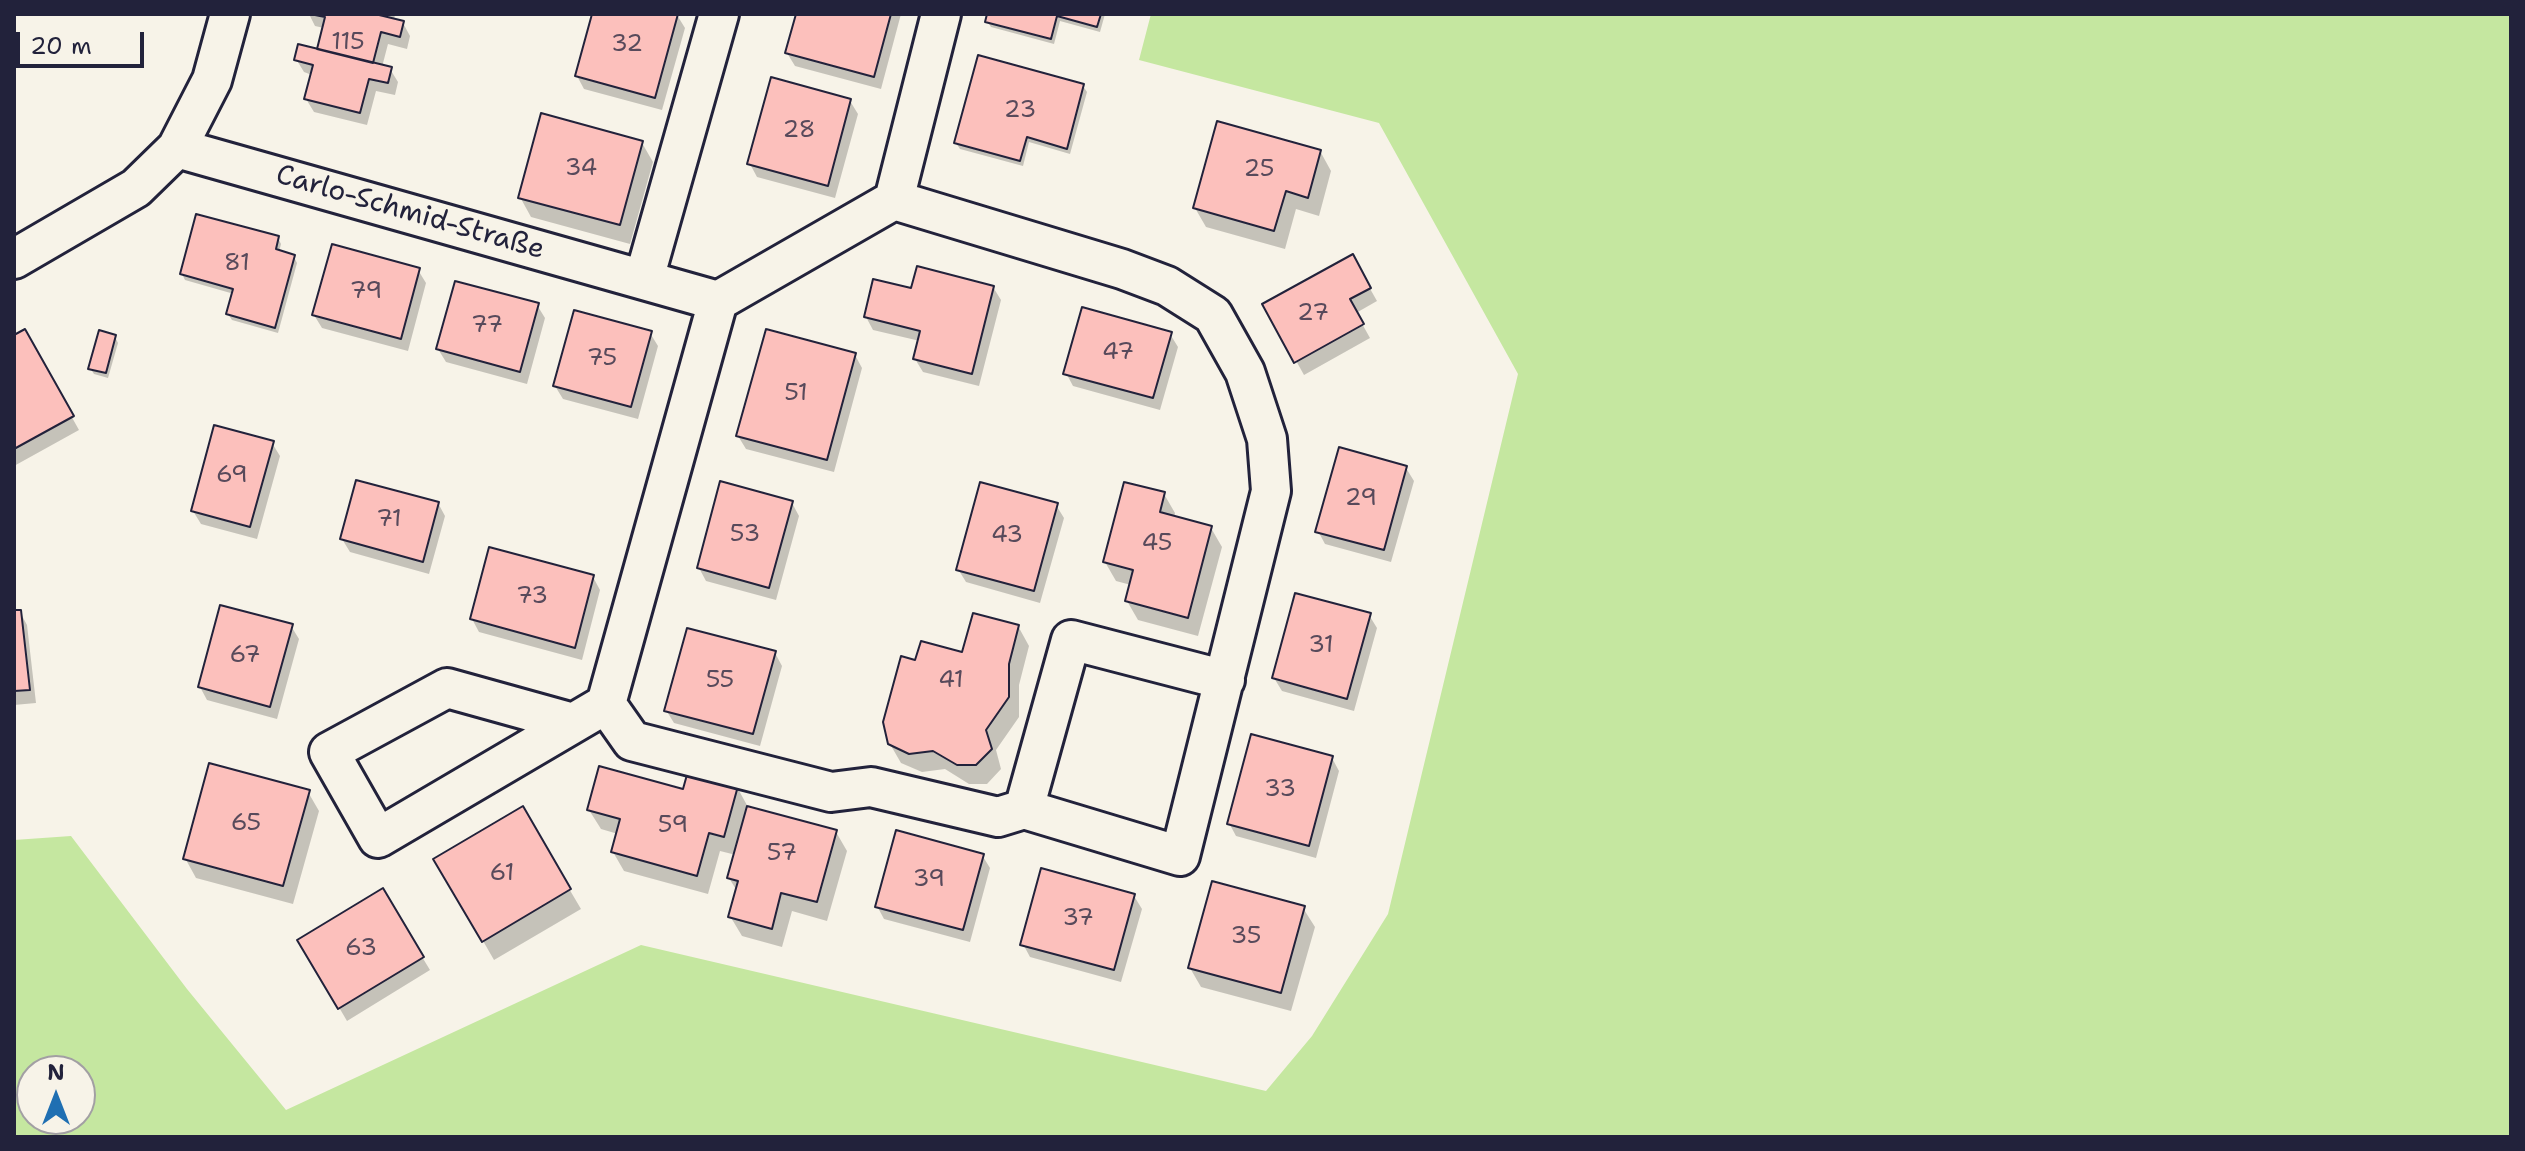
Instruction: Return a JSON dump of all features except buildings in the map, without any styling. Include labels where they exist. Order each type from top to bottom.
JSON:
[{"type":"street","points":[[14,259],[136,188],[177,148],[212,80],[230,14]]},
{"type":"street","points":[[644,279],[719,14]]},
{"type":"street","points":[[573,723],[447,688],[329,752],[378,838],[606,704],[718,301],[894,200],[941,14]]},
{"type":"street","name":"Carlo-Schmid-Straße","points":[[177,148],[718,301]]},
{"type":"street","points":[[606,704],[632,741],[831,792],[871,787],[998,817],[1024,809],[1180,856],[1271,491],[1267,439],[1245,372],[1213,315],[1167,286],[1122,269],[894,200]]},
{"type":"street","points":[[1024,809],[1071,640],[1225,680]]},
{"type":"green space","points":[[1151,14],[2511,14],[2511,1137],[14,1137],[14,840],[71,836],[187,989],[286,1110],[641,945],[1266,1091],[1312,1036],[1388,914],[1518,374],[1379,123],[1139,60]]}]
